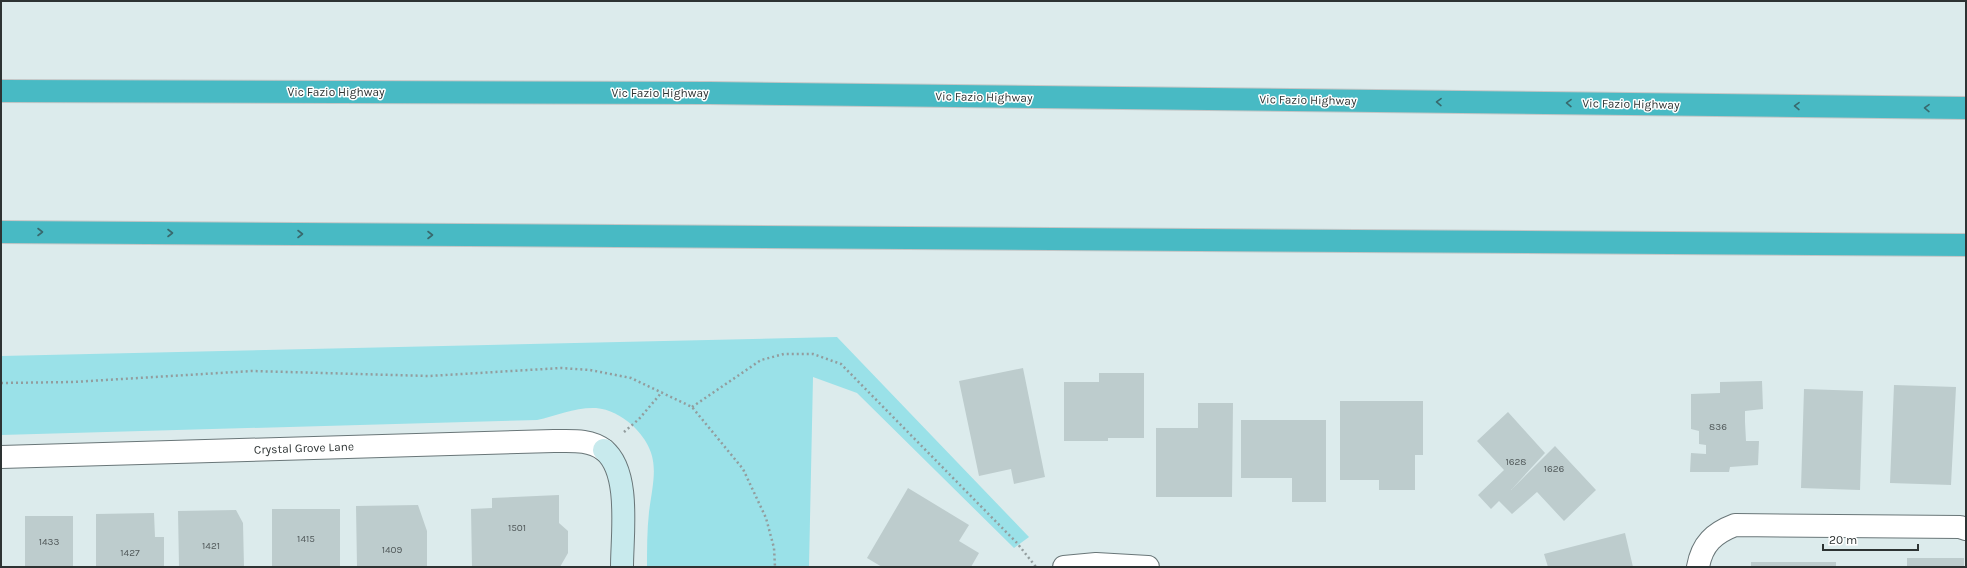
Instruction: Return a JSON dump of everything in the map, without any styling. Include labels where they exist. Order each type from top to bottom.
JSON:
[{"type":"highway","name":"Vic Fazio Highway","points":[[1,91],[709,93],[1966,108]]},
{"type":"highway","points":[[1,232],[1966,245]]},
{"type":"street","name":"Crystal Grove Lane","points":[[1,458],[554,441],[589,442],[598,445],[604,450]]},
{"type":"street","points":[[604,450],[611,455],[621,480],[622,567]]},
{"type":"street","points":[[1698,567],[1701,552],[1711,538],[1722,530],[1735,525],[1960,527],[1966,529]]},
{"type":"street","points":[[1064,567],[1096,564],[1148,567]]},
{"type":"path","points":[[692,407],[761,360],[784,354],[813,354],[841,364],[1017,543],[1036,567]]},
{"type":"path","points":[[1,383],[74,382],[252,371],[429,376],[561,368],[590,370],[631,378],[692,407],[743,469],[766,518],[774,548],[775,567]]},
{"type":"path","points":[[604,450],[639,419],[662,392]]},
{"type":"shaded area","points":[[837,337],[1029,537],[1014,548],[857,393],[813,377],[809,567],[647,567],[648,519],[654,476],[652,456],[642,436],[632,425],[615,414],[596,408],[566,412],[537,420],[1,435],[1,356]]},
{"type":"building","points":[[1023,368],[1045,477],[1014,484],[1011,469],[979,476],[959,381]]},
{"type":"building","points":[[1099,373],[1144,373],[1144,438],[1108,438],[1108,441],[1064,441],[1064,382],[1099,382]]},
{"type":"building","points":[[1762,381],[1763,409],[1745,411],[1746,441],[1759,441],[1758,465],[1730,467],[1729,472],[1690,472],[1691,453],[1706,454],[1706,445],[1699,444],[1699,431],[1691,429],[1691,394],[1720,393],[1720,382]]},
{"type":"building","points":[[1894,385],[1956,387],[1951,485],[1890,483]]},
{"type":"building","points":[[1804,389],[1863,391],[1860,490],[1801,488]]},
{"type":"building","points":[[1340,401],[1423,401],[1423,455],[1415,455],[1415,490],[1379,490],[1379,480],[1340,480]]},
{"type":"building","points":[[1198,403],[1233,403],[1232,497],[1156,497],[1156,428],[1198,428]]},
{"type":"building","points":[[1508,412],[1545,453],[1511,490],[1555,446],[1596,490],[1564,521],[1537,492],[1512,514],[1499,501],[1491,509],[1478,495],[1504,470],[1477,441]]},
{"type":"building","points":[[1241,420],[1326,420],[1326,502],[1292,502],[1292,478],[1241,478]]},
{"type":"building","points":[[908,488],[969,525],[959,541],[979,553],[971,567],[882,567],[867,558]]},
{"type":"building","points":[[559,495],[559,523],[568,531],[568,553],[560,567],[472,567],[471,509],[492,508],[492,498]]},
{"type":"building","points":[[418,505],[427,531],[427,567],[357,567],[356,506]]},
{"type":"building","points":[[272,509],[340,509],[340,567],[272,567]]},
{"type":"building","points":[[236,510],[243,523],[244,567],[179,567],[178,511]]},
{"type":"building","points":[[154,513],[155,537],[164,537],[164,567],[96,567],[96,514]]},
{"type":"building","points":[[25,516],[73,516],[73,567],[25,566]]},
{"type":"building","points":[[1625,533],[1633,567],[1548,567],[1544,554]]},
{"type":"building","points":[[1907,558],[1964,558],[1964,567],[1907,567]]},
{"type":"building","points":[[1751,562],[1836,562],[1836,567],[1751,567]]}]
